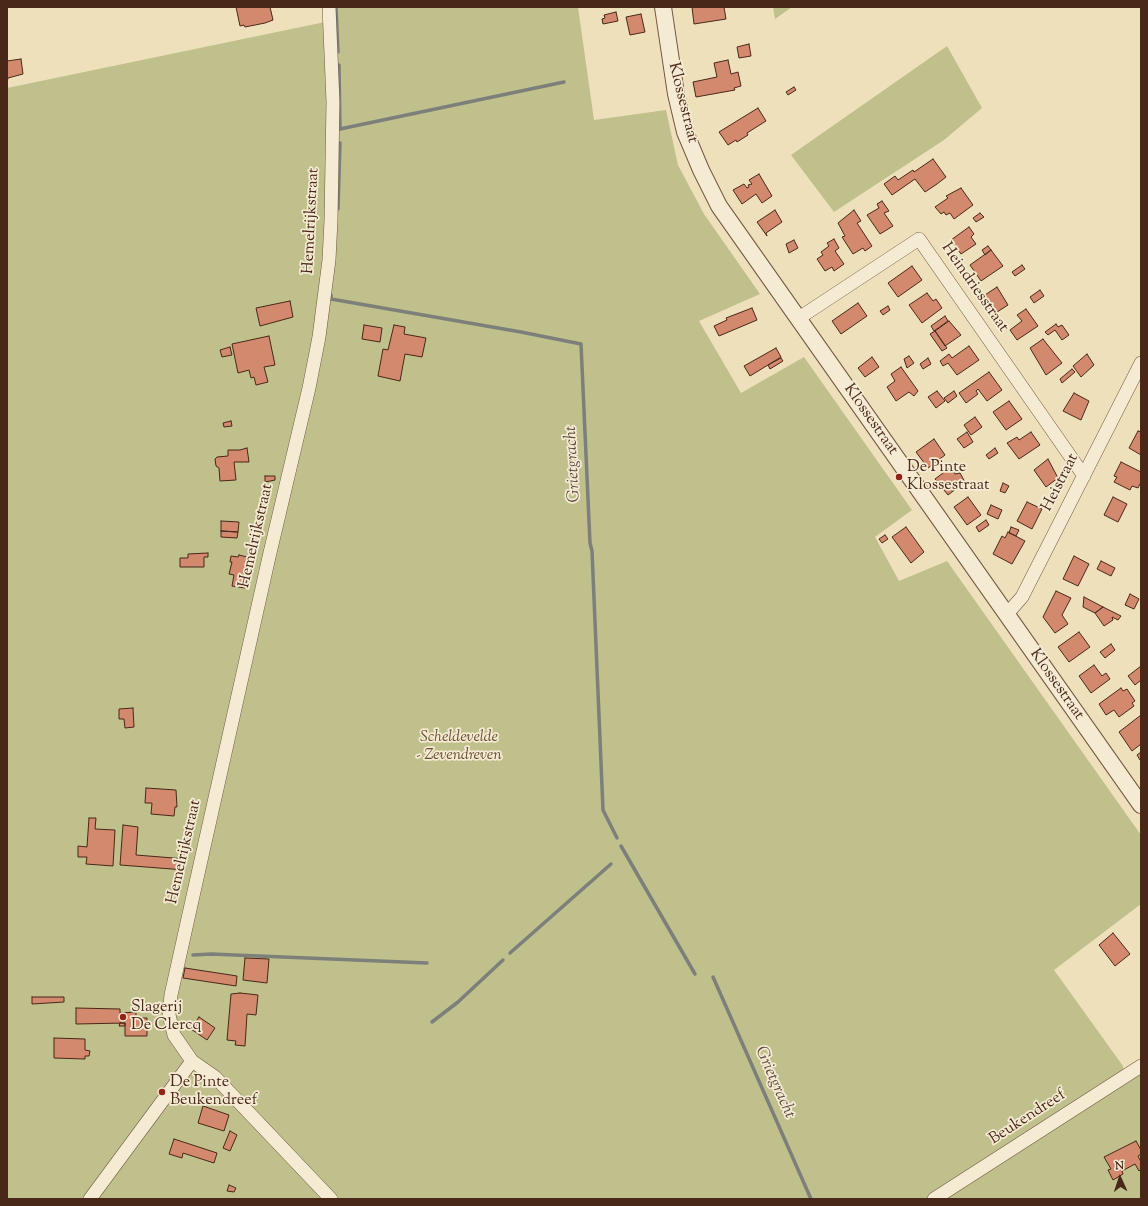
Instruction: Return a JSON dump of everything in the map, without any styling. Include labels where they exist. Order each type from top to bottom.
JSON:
[{"type":"street","name":"Hemelrijkstraat","points":[[329,7],[333,102],[332,161],[329,260],[323,306],[309,388],[259,599],[171,996],[169,1015],[174,1035],[192,1061],[214,1077],[331,1199]]},
{"type":"street","name":"Klossestraat","points":[[663,7],[676,94],[685,132],[701,170],[719,206],[1141,805]]},
{"type":"street","name":"Heindriesstraat","points":[[799,318],[919,239],[1084,476]]},
{"type":"street","name":"Heistraat","points":[[1007,614],[1022,597],[1141,363]]},
{"type":"street","points":[[90,1199],[192,1061]]},
{"type":"street","name":"Beukendreef","points":[[934,1199],[1141,1066]]},
{"type":"green space","name":"Scheldevelde - Zevendreven","points":[[323,7],[578,7],[594,120],[666,110],[678,165],[704,214],[760,294],[699,321],[741,393],[804,357],[912,510],[875,537],[899,581],[947,561],[1141,835],[1141,904],[1054,970],[1123,1066],[1124,1076],[1141,1066],[1141,1199],[7,1199],[7,88],[325,22]]},
{"type":"green space","points":[[773,7],[792,7],[775,19]]},
{"type":"green space","points":[[947,46],[982,108],[944,140],[834,212],[791,155]]},
{"type":"building","points":[[236,7],[270,7],[273,20],[245,27],[244,25],[240,26]]},
{"type":"building","points":[[692,7],[724,7],[726,19],[694,24]]},
{"type":"building","points":[[616,12],[618,21],[603,24],[602,19],[605,18],[604,15]]},
{"type":"building","points":[[641,14],[645,32],[630,35],[626,17]]},
{"type":"building","points":[[749,44],[751,56],[739,58],[737,47]]},
{"type":"building","points":[[21,59],[23,74],[8,78],[7,82],[7,61]]},
{"type":"building","points":[[728,60],[731,74],[738,72],[741,86],[734,88],[735,90],[696,97],[693,82],[717,77],[714,63]]},
{"type":"building","points":[[794,87],[796,90],[788,95],[786,92]]},
{"type":"building","points":[[758,108],[766,121],[747,133],[748,135],[737,142],[736,140],[728,145],[719,132]]},
{"type":"building","points":[[933,159],[946,177],[925,192],[915,179],[892,195],[884,184],[895,176],[898,180],[913,170],[914,172]]},
{"type":"building","points":[[759,174],[772,196],[762,203],[756,194],[742,204],[733,190],[744,184],[747,188],[749,187],[748,185],[752,184],[749,180]]},
{"type":"building","points":[[961,188],[973,205],[954,219],[950,213],[946,215],[944,212],[941,214],[935,207],[948,198],[946,196]]},
{"type":"building","points":[[882,201],[889,211],[884,213],[893,226],[880,234],[867,215],[879,208],[877,204]]},
{"type":"building","points":[[775,210],[782,222],[766,233],[767,236],[757,222]]},
{"type":"building","points":[[854,210],[861,221],[857,223],[872,246],[865,251],[863,248],[853,254],[842,237],[845,236],[838,223]]},
{"type":"building","points":[[980,213],[984,217],[976,222],[973,218]]},
{"type":"building","points":[[969,227],[974,234],[971,237],[976,244],[961,254],[951,240]]},
{"type":"building","points":[[834,239],[839,248],[835,251],[844,264],[834,271],[832,267],[825,271],[817,259],[823,255],[821,252],[829,246],[827,243]]},
{"type":"building","points":[[794,240],[798,248],[789,253],[786,244]]},
{"type":"building","points":[[988,246],[991,250],[985,255],[982,250]]},
{"type":"building","points":[[991,250],[1003,266],[981,281],[970,265]]},
{"type":"building","points":[[1022,265],[1025,269],[1015,276],[1012,272]]},
{"type":"building","points":[[912,266],[922,280],[898,297],[888,283]]},
{"type":"building","points":[[997,287],[1008,305],[994,314],[982,297]]},
{"type":"building","points":[[1040,290],[1044,296],[1034,303],[1030,297]]},
{"type":"building","points":[[927,293],[933,301],[936,299],[942,308],[922,323],[909,305]]},
{"type":"building","points":[[290,301],[293,317],[260,326],[256,308]]},
{"type":"building","points":[[858,303],[867,316],[841,334],[832,321]]},
{"type":"building","points":[[888,306],[890,310],[883,315],[880,311]]},
{"type":"building","points":[[752,308],[757,320],[719,336],[714,326],[727,320],[726,318]]},
{"type":"building","points":[[1026,309],[1038,326],[1017,340],[1010,330],[1022,321],[1017,315]]},
{"type":"building","points":[[945,316],[948,321],[934,331],[931,326]]},
{"type":"building","points":[[949,321],[961,335],[945,346],[935,331]]},
{"type":"building","points":[[1056,324],[1058,327],[1062,325],[1069,335],[1062,340],[1055,330],[1048,335],[1045,332]]},
{"type":"building","points":[[364,325],[382,328],[380,342],[362,339]]},
{"type":"building","points":[[394,325],[405,327],[404,334],[426,338],[422,357],[405,354],[400,381],[378,376],[383,349],[388,350]]},
{"type":"building","points":[[935,331],[947,348],[942,351],[930,334]]},
{"type":"building","points":[[269,336],[275,365],[264,367],[268,382],[256,385],[254,377],[251,378],[249,370],[238,373],[232,344]]},
{"type":"building","points":[[1043,339],[1062,363],[1046,375],[1030,348]]},
{"type":"building","points":[[969,346],[979,360],[957,375],[948,363],[943,366],[940,361],[949,354],[952,358]]},
{"type":"building","points":[[230,347],[232,355],[222,357],[220,350]]},
{"type":"building","points":[[776,348],[781,357],[750,376],[744,366]]},
{"type":"building","points":[[1087,354],[1094,365],[1081,377],[1073,366]]},
{"type":"building","points":[[909,356],[914,363],[907,368],[904,359]]},
{"type":"building","points":[[872,357],[879,367],[865,377],[858,368]]},
{"type":"building","points":[[781,358],[783,361],[770,369],[768,365]]},
{"type":"building","points":[[928,358],[931,364],[923,369],[920,364]]},
{"type":"building","points":[[901,367],[918,391],[914,396],[909,392],[896,401],[887,387],[895,381],[891,374]]},
{"type":"building","points":[[1072,369],[1075,372],[1062,383],[1060,379]]},
{"type":"building","points":[[989,372],[1002,390],[987,401],[978,389],[976,391],[978,394],[966,403],[959,393]]},
{"type":"building","points":[[937,391],[945,401],[936,408],[928,397]]},
{"type":"building","points":[[954,391],[957,396],[948,403],[944,398]]},
{"type":"building","points":[[1074,393],[1089,401],[1081,420],[1063,411]]},
{"type":"building","points":[[1009,401],[1022,419],[1006,430],[993,412]]},
{"type":"building","points":[[975,417],[982,427],[971,435],[964,425]]},
{"type":"building","points":[[231,421],[232,426],[224,427],[223,423]]},
{"type":"building","points":[[1138,431],[1141,432],[1141,455],[1129,448]]},
{"type":"building","points":[[967,432],[973,442],[964,448],[957,439]]},
{"type":"building","points":[[1031,432],[1040,445],[1019,459],[1007,443],[1017,437],[1019,440]]},
{"type":"building","points":[[934,439],[945,455],[928,468],[916,452]]},
{"type":"building","points":[[247,448],[249,462],[234,462],[236,480],[220,481],[219,468],[216,466],[215,459],[217,457],[228,456],[228,450],[240,450]]},
{"type":"building","points":[[995,448],[998,453],[989,459],[986,455]]},
{"type":"building","points":[[1048,459],[1058,478],[1046,487],[1034,470]]},
{"type":"building","points":[[1121,462],[1141,472],[1141,482],[1138,488],[1132,486],[1130,490],[1114,482],[1117,477],[1114,476]]},
{"type":"building","points":[[951,467],[955,474],[960,473],[965,482],[948,495],[935,479]]},
{"type":"building","points":[[265,476],[275,476],[275,480],[265,482]]},
{"type":"building","points":[[1003,483],[1009,486],[1005,493],[1000,491]]},
{"type":"building","points":[[968,497],[981,515],[967,525],[954,507]]},
{"type":"building","points":[[1113,497],[1127,504],[1118,522],[1104,515]]},
{"type":"building","points":[[1027,502],[1042,509],[1032,529],[1017,521]]},
{"type":"building","points":[[991,505],[1002,510],[998,519],[987,514]]},
{"type":"building","points":[[986,520],[989,525],[979,532],[976,527]]},
{"type":"building","points":[[221,521],[239,522],[238,532],[221,531]]},
{"type":"building","points":[[906,527],[924,552],[911,563],[892,537]]},
{"type":"building","points":[[1011,527],[1019,530],[1016,536],[1009,533]]},
{"type":"building","points":[[221,531],[238,532],[237,538],[221,537]]},
{"type":"building","points":[[1008,532],[1025,541],[1012,564],[993,554],[1002,536],[1005,538]]},
{"type":"building","points":[[885,535],[888,539],[882,543],[879,539]]},
{"type":"building","points":[[208,553],[208,557],[204,557],[204,567],[180,567],[180,558],[188,558],[188,554]]},
{"type":"building","points":[[239,555],[251,558],[245,588],[232,586],[234,575],[229,574],[232,562],[230,562],[231,556],[238,557]]},
{"type":"building","points":[[1074,556],[1089,564],[1078,586],[1063,579]]},
{"type":"building","points":[[1101,561],[1115,568],[1111,576],[1097,569]]},
{"type":"building","points":[[1056,591],[1071,598],[1062,615],[1068,624],[1055,633],[1043,617]]},
{"type":"building","points":[[1130,594],[1139,599],[1134,609],[1125,605]]},
{"type":"building","points":[[1084,597],[1103,607],[1095,613],[1083,607]]},
{"type":"building","points":[[1103,607],[1121,616],[1118,620],[1112,617],[1113,620],[1104,626],[1095,613]]},
{"type":"building","points":[[1079,632],[1090,647],[1069,662],[1058,647]]},
{"type":"building","points":[[1111,644],[1115,650],[1105,658],[1100,652]]},
{"type":"building","points":[[1094,665],[1102,676],[1106,673],[1110,679],[1091,693],[1079,676]]},
{"type":"building","points":[[1141,666],[1141,680],[1135,685],[1128,676]]},
{"type":"building","points":[[1121,688],[1123,691],[1127,689],[1135,701],[1132,703],[1134,706],[1119,717],[1114,710],[1106,715],[1099,704]]},
{"type":"building","points":[[133,708],[134,727],[125,728],[124,719],[119,719],[119,709]]},
{"type":"building","points":[[1141,715],[1141,744],[1132,751],[1119,732]]},
{"type":"building","points":[[1141,752],[1141,759],[1140,760],[1137,755]]},
{"type":"building","points":[[146,788],[176,790],[177,807],[175,807],[174,816],[151,814],[152,803],[145,803]]},
{"type":"building","points":[[89,818],[96,818],[95,829],[115,830],[113,866],[86,864],[87,857],[78,857],[78,846],[87,847]]},
{"type":"building","points":[[123,825],[138,827],[136,855],[186,859],[185,870],[120,865]]},
{"type":"building","points":[[1113,933],[1130,954],[1115,966],[1099,945]]},
{"type":"building","points":[[245,958],[269,959],[267,983],[243,980]]},
{"type":"building","points":[[185,968],[237,976],[236,986],[183,978]]},
{"type":"building","points":[[240,993],[258,995],[256,1015],[247,1014],[245,1046],[235,1045],[236,1041],[227,1040],[231,994]]},
{"type":"building","points":[[32,997],[64,997],[64,1002],[32,1004]]},
{"type":"building","points":[[76,1008],[120,1009],[120,1013],[136,1012],[136,1018],[147,1018],[147,1036],[125,1036],[125,1023],[76,1024]]},
{"type":"building","points":[[199,1017],[215,1028],[207,1040],[191,1029]]},
{"type":"building","points":[[120,1023],[125,1023],[125,1026],[119,1026]]},
{"type":"building","points":[[54,1038],[85,1039],[85,1050],[90,1051],[89,1056],[85,1056],[85,1059],[54,1058]]},
{"type":"building","points":[[203,1106],[229,1115],[224,1131],[198,1123]]},
{"type":"building","points":[[230,1131],[237,1135],[230,1151],[223,1148]]},
{"type":"building","points":[[174,1139],[217,1153],[214,1163],[183,1153],[182,1158],[169,1154]]},
{"type":"building","points":[[1136,1141],[1141,1150],[1141,1154],[1138,1156],[1141,1162],[1141,1169],[1139,1171],[1135,1164],[1122,1171],[1123,1174],[1113,1180],[1108,1170],[1111,1169],[1104,1157]]},
{"type":"building","points":[[229,1185],[236,1188],[234,1192],[227,1191]]},
{"type":"waterway","points":[[336,7],[338,52]]},
{"type":"waterway","points":[[339,65],[340,129],[564,82]]},
{"type":"waterway","points":[[338,209],[340,143]]},
{"type":"waterway","name":"Grietgracht","points":[[331,295],[331,299],[581,344],[590,543],[592,551],[603,810],[617,838]]},
{"type":"waterway","name":"Grietgracht","points":[[621,846],[695,974]]},
{"type":"waterway","points":[[510,953],[611,864]]},
{"type":"waterway","points":[[193,955],[211,954],[427,963]]},
{"type":"waterway","points":[[432,1022],[458,1002],[503,960]]},
{"type":"waterway","name":"Grietgracht","points":[[713,977],[811,1199]]},
{"type":"place","name":"De Pinte Klossestraat","points":[[899,477]]},
{"type":"place","name":"Slagerij De Clercq","points":[[123,1017]]},
{"type":"place","name":"De Pinte Beukendreef","points":[[162,1092]]}]
